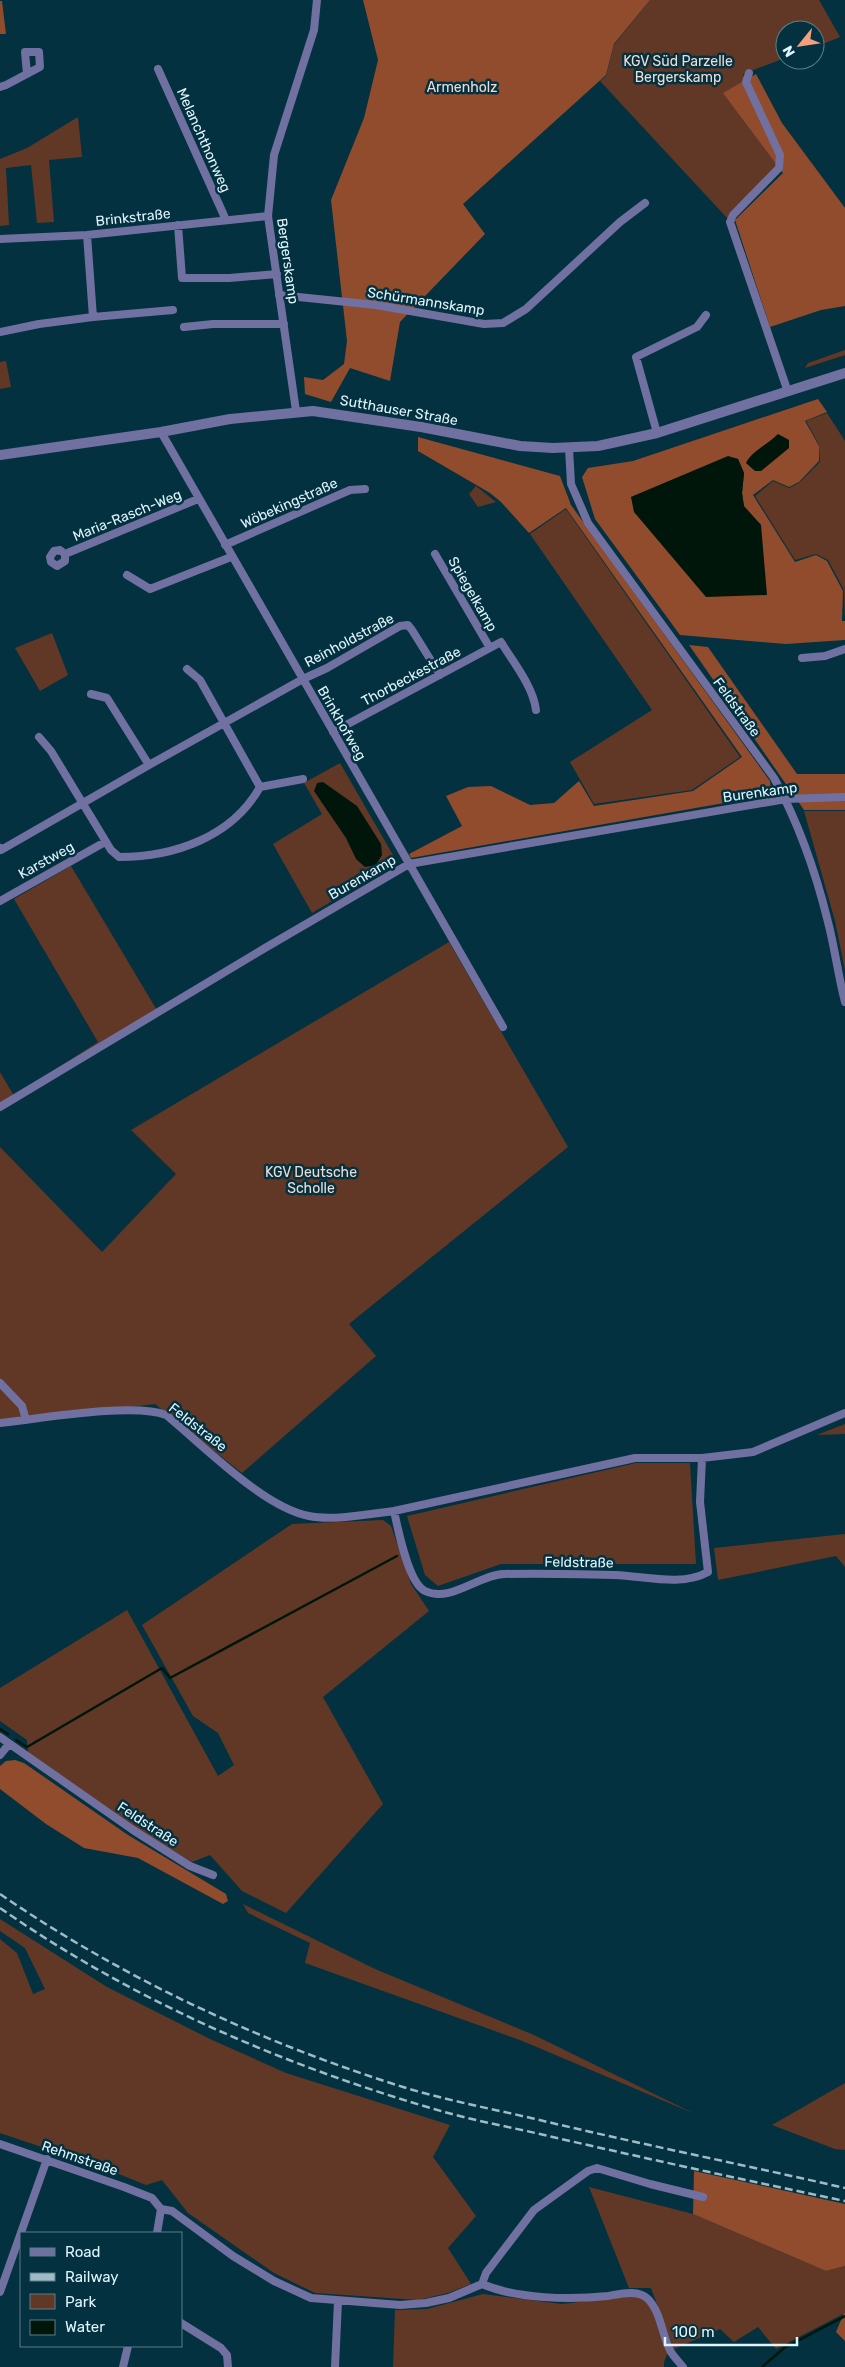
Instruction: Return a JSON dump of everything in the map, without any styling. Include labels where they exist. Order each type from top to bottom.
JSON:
[{"type":"street","name":"Bergerskamp","points":[[296,411],[268,216],[274,155],[314,30],[317,0]]},
{"type":"street","name":"Melanchthonweg","points":[[158,69],[226,220]]},
{"type":"street","points":[[749,73],[746,82],[780,155],[779,168],[733,215],[730,222],[788,392]]},
{"type":"street","points":[[0,87],[27,74]]},
{"type":"street","name":"Schürmannskamp","points":[[279,295],[376,305],[484,324],[503,322],[526,310],[620,222],[645,203]]},
{"type":"street","name":"Brinkstraße","points":[[0,240],[87,235],[268,216]]},
{"type":"street","points":[[178,225],[182,278],[229,278],[277,274]]},
{"type":"street","points":[[87,235],[93,317]]},
{"type":"street","points":[[0,332],[39,324],[93,317],[173,310]]},
{"type":"street","points":[[657,433],[636,357],[697,327],[706,315]]},
{"type":"street","points":[[184,327],[213,324],[284,324]]},
{"type":"street","name":"Sutthauser Straße","points":[[0,455],[161,432],[230,418],[296,411],[328,412],[520,446],[569,448],[598,446],[657,433],[845,373]]},
{"type":"street","name":"Brinkhofweg","points":[[161,432],[502,1027]]},
{"type":"street","name":"Feldstraße","points":[[569,448],[571,484],[588,523],[774,778],[786,799],[816,879],[845,1002]]},
{"type":"street","name":"Wöbekingstraße","points":[[225,545],[350,490],[365,489]]},
{"type":"street","name":"Maria-Rasch-Weg","points":[[65,554],[198,499]]},
{"type":"street","name":"Spiegelkamp","points":[[435,554],[490,648]]},
{"type":"street","points":[[128,575],[150,589],[231,557]]},
{"type":"street","name":"Reinholdstraße","points":[[0,848],[1,850],[225,722],[302,679],[328,668],[400,626],[408,625],[440,675]]},
{"type":"street","name":"Spiegelkamp","points":[[500,642],[528,688],[535,702],[536,710]]},
{"type":"street","name":"Thorbeckestraße","points":[[333,732],[500,642]]},
{"type":"street","points":[[802,658],[825,656],[845,649]]},
{"type":"street","points":[[188,669],[200,680],[260,787]]},
{"type":"street","points":[[91,694],[107,698],[149,765]]},
{"type":"street","points":[[39,737],[51,751],[105,842],[119,857],[168,851],[196,843],[233,822],[251,803],[260,787],[302,779]]},
{"type":"street","name":"Burenkamp","points":[[0,1108],[265,948],[409,864],[786,799],[845,797]]},
{"type":"street","name":"Karstweg","points":[[0,901],[105,842]]},
{"type":"street","points":[[0,1383],[22,1406],[26,1420]]},
{"type":"street","name":"Feldstraße","points":[[0,1423],[124,1410],[156,1411],[166,1415],[260,1493],[286,1510],[312,1517],[356,1516],[394,1511],[635,1458],[702,1458],[753,1452],[845,1414]]},
{"type":"street","name":"Feldstraße","points":[[394,1511],[414,1580],[424,1591],[442,1595],[497,1574],[696,1578],[708,1572],[700,1502],[702,1458]]},
{"type":"street","name":"Feldstraße","points":[[0,1738],[133,1830],[190,1866],[213,1875]]},
{"type":"street","points":[[0,1755],[9,1744]]},
{"type":"street","name":"Rehmstraße","points":[[0,2144],[47,2159],[152,2198],[161,2209]]},
{"type":"street","points":[[21,2232],[47,2159]]},
{"type":"street","points":[[157,2232],[161,2209],[172,2211],[233,2256],[274,2281],[311,2298],[400,2305],[426,2303],[449,2298],[482,2284],[486,2273],[534,2210],[588,2171],[597,2168],[703,2197]]},
{"type":"street","points":[[0,2292],[20,2235]]},
{"type":"street","points":[[482,2284],[495,2290],[553,2297],[584,2298],[637,2292],[648,2298],[654,2307],[671,2352],[683,2367]]},
{"type":"street","points":[[334,2367],[338,2301]]},
{"type":"street","points":[[182,2324],[221,2348],[227,2355],[228,2367]]},
{"type":"street","points":[[123,2367],[128,2347]]},
{"type":"green space","name":"Armenholz","points":[[363,0],[650,0],[614,44],[606,75],[463,204],[485,234],[400,322],[390,381],[350,368],[331,402],[305,394],[304,377],[323,380],[344,364],[347,341],[331,200],[364,118],[378,60]]},
{"type":"green space","name":"KGV Süd Parzelle Bergerskamp","points":[[650,0],[819,0],[840,37],[825,43],[825,20],[775,20],[775,62],[743,74],[779,168],[728,219],[600,81],[606,76],[614,45]]},
{"type":"green space","points":[[0,1],[2,1],[6,34],[0,34]]},
{"type":"green space","points":[[756,74],[782,123],[845,208],[845,306],[821,310],[770,327],[735,220],[783,173],[723,93]]},
{"type":"green space","points":[[78,117],[82,157],[49,160],[54,222],[37,223],[31,165],[6,168],[9,225],[0,226],[0,159],[27,148]]},
{"type":"green space","points":[[845,350],[845,355],[805,368],[808,363]]},
{"type":"green space","points":[[6,361],[11,387],[0,389],[0,362]]},
{"type":"green space","points":[[818,399],[827,412],[805,421],[819,446],[819,461],[799,482],[789,487],[773,480],[753,495],[795,562],[816,555],[827,561],[843,591],[842,621],[845,621],[845,640],[786,644],[680,635],[595,519],[582,477],[588,468],[633,461]],"holes":[[[728,457],[738,459],[744,473],[742,493],[744,507],[761,525],[631,497]]]},
{"type":"green space","points":[[827,413],[845,441],[845,620],[844,590],[828,560],[816,554],[795,560],[755,496],[773,481],[789,488],[799,483],[820,462],[819,445],[806,421]]},
{"type":"green space","points":[[418,437],[560,476],[571,505],[770,781],[771,790],[764,796],[411,858],[409,854],[462,826],[446,796],[468,787],[491,786],[530,805],[554,803],[579,781],[594,806],[693,791],[742,757],[566,508],[529,533],[501,502],[490,493],[418,451]]},
{"type":"green space","points":[[476,486],[496,502],[478,507],[469,494]]},
{"type":"green space","points":[[566,509],[740,757],[692,790],[594,804],[570,762],[652,710],[530,534]]},
{"type":"green space","points":[[52,633],[68,675],[40,691],[15,648]]},
{"type":"green space","points":[[689,645],[708,647],[797,774],[845,774],[845,810],[804,810]]},
{"type":"green space","points":[[340,763],[397,862],[312,913],[273,844],[322,814],[304,783]]},
{"type":"green space","points":[[804,811],[845,811],[845,970],[835,921]]},
{"type":"green space","points":[[71,866],[158,1012],[0,1108],[0,1072],[14,1096],[98,1042],[14,899]]},
{"type":"green space","name":"KGV Deutsche Scholle","points":[[449,942],[568,1147],[349,1324],[376,1356],[242,1473],[155,1404],[0,1423],[0,1147],[102,1252],[176,1174],[131,1130]]},
{"type":"green space","points":[[845,1424],[845,1434],[817,1435]]},
{"type":"green space","points":[[636,1463],[690,1463],[696,1564],[501,1564],[438,1586],[425,1575],[407,1516]]},
{"type":"green space","points":[[383,1520],[391,1526],[411,1584],[429,1611],[323,1697],[383,1804],[286,1913],[242,1891],[210,1855],[192,1862],[134,1827],[28,1752],[27,1740],[0,1721],[0,1688],[127,1610],[218,1776],[234,1765],[218,1733],[193,1716],[142,1625],[292,1524]]},
{"type":"green space","points":[[845,1534],[845,1567],[836,1556],[718,1580],[714,1548]]},
{"type":"green space","points":[[15,1760],[24,1763],[128,1835],[226,1894],[228,1901],[223,1904],[138,1858],[84,1848],[46,1824],[0,1789],[0,1766],[6,1761]]},
{"type":"green space","points":[[243,1904],[375,1969],[534,2035],[695,2114],[520,2040],[305,1963],[310,1943],[248,1913]]},
{"type":"green space","points":[[0,1919],[107,1987],[210,2039],[286,2073],[450,2125],[433,2157],[476,2216],[448,2248],[471,2284],[448,2293],[418,2300],[315,2293],[274,2273],[188,2213],[162,2180],[146,2185],[104,2168],[0,2133],[0,1939],[17,1953],[33,1994],[45,1989],[25,1948],[0,1931]]},
{"type":"green space","points":[[845,2083],[845,2150],[835,2149],[772,2125]]},
{"type":"green space","points":[[694,2171],[845,2204],[845,2266],[826,2271],[693,2214]]},
{"type":"green space","points":[[589,2187],[693,2214],[826,2271],[845,2266],[845,2313],[776,2349],[758,2327],[734,2342],[720,2329],[674,2349],[651,2288],[629,2288]]},
{"type":"green space","points":[[483,2294],[562,2304],[630,2296],[643,2299],[651,2307],[668,2352],[664,2367],[393,2367],[395,2310],[427,2309]]},
{"type":"green space","points":[[845,2313],[845,2341],[836,2332]]},
{"type":"water","points":[[778,434],[789,440],[789,448],[761,471],[755,471],[746,463],[752,455]]},
{"type":"water","points":[[728,456],[738,459],[744,473],[742,493],[744,506],[761,525],[767,595],[706,597],[634,512],[631,497]]},
{"type":"water","points":[[323,782],[357,806],[381,844],[382,855],[376,865],[365,867],[356,859],[346,838],[314,791],[317,783]]},
{"type":"waterway","points":[[16,1740],[27,1747],[162,1668],[170,1678],[397,1556]]},
{"type":"waterway","points":[[0,1729],[8,1734]]},
{"type":"waterway","points":[[762,2367],[784,2348],[845,2316]]},
{"type":"railway","points":[[0,1894],[47,1925],[144,1981],[245,2029],[350,2069],[403,2087],[451,2100],[845,2188]]},
{"type":"railway","points":[[0,1908],[102,1972],[155,2000],[209,2026],[320,2072],[464,2117],[845,2201]]}]
